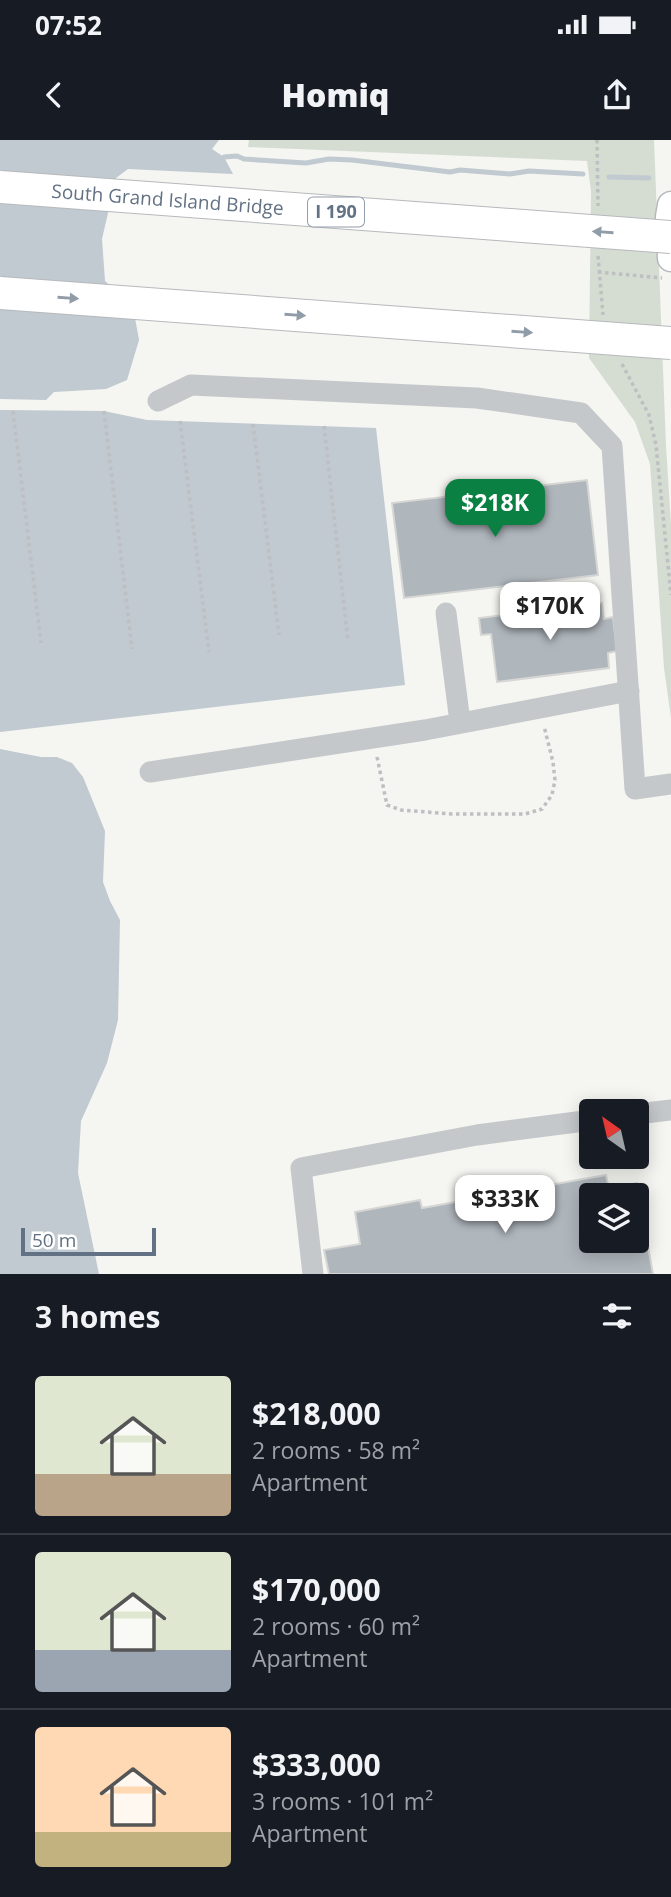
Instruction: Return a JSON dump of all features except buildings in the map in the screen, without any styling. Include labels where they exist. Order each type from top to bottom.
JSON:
[{"type":"highway","name":"South Grand Island Bridge","points":[[0,187],[671,237]]},
{"type":"highway","points":[[0,293],[671,343]]},
{"type":"main road","points":[[665,268],[671,205]]},
{"type":"lane","points":[[158,401],[191,385],[477,398],[581,413],[612,446],[635,789],[671,784]]},
{"type":"lane","points":[[446,613],[460,723]]},
{"type":"lane","points":[[150,772],[372,738],[629,691]]},
{"type":"lane","points":[[649,1113],[671,1110]]},
{"type":"lane","points":[[313,1274],[301,1168],[477,1135],[579,1121]]},
{"type":"path","points":[[603,317],[598,272],[665,268]]},
{"type":"path","points":[[620,361],[649,415],[656,445],[671,595]]},
{"type":"path","points":[[13,411],[41,643]]},
{"type":"path","points":[[104,411],[132,649]]},
{"type":"path","points":[[180,421],[209,652]]},
{"type":"path","points":[[253,424],[279,635]]},
{"type":"path","points":[[324,426],[348,642]]},
{"type":"path","points":[[372,738],[387,805],[401,810],[452,814],[525,814],[542,809],[552,795],[555,780],[539,709]]},
{"type":"shaded area","points":[[0,140],[219,140],[212,149],[224,157],[233,174],[128,169],[116,178],[102,239],[105,281],[133,307],[139,340],[127,380],[106,389],[54,392],[46,400],[0,399]]},
{"type":"shaded area","points":[[249,140],[654,140],[671,524],[671,718],[664,668],[650,464],[635,422],[589,358],[591,191],[587,161],[248,147]]},
{"type":"shaded area","points":[[0,410],[104,411],[147,420],[376,428],[405,685],[0,732]]},
{"type":"shaded area","points":[[0,749],[41,757],[57,757],[72,763],[83,777],[105,831],[103,882],[120,920],[118,1020],[107,1063],[81,1121],[78,1173],[99,1274],[0,1274]]},
{"type":"waterway","points":[[224,157],[306,163],[329,159],[352,160],[450,172],[460,170],[510,174],[529,171],[583,174]]},
{"type":"waterway","points":[[609,177],[649,178]]}]
